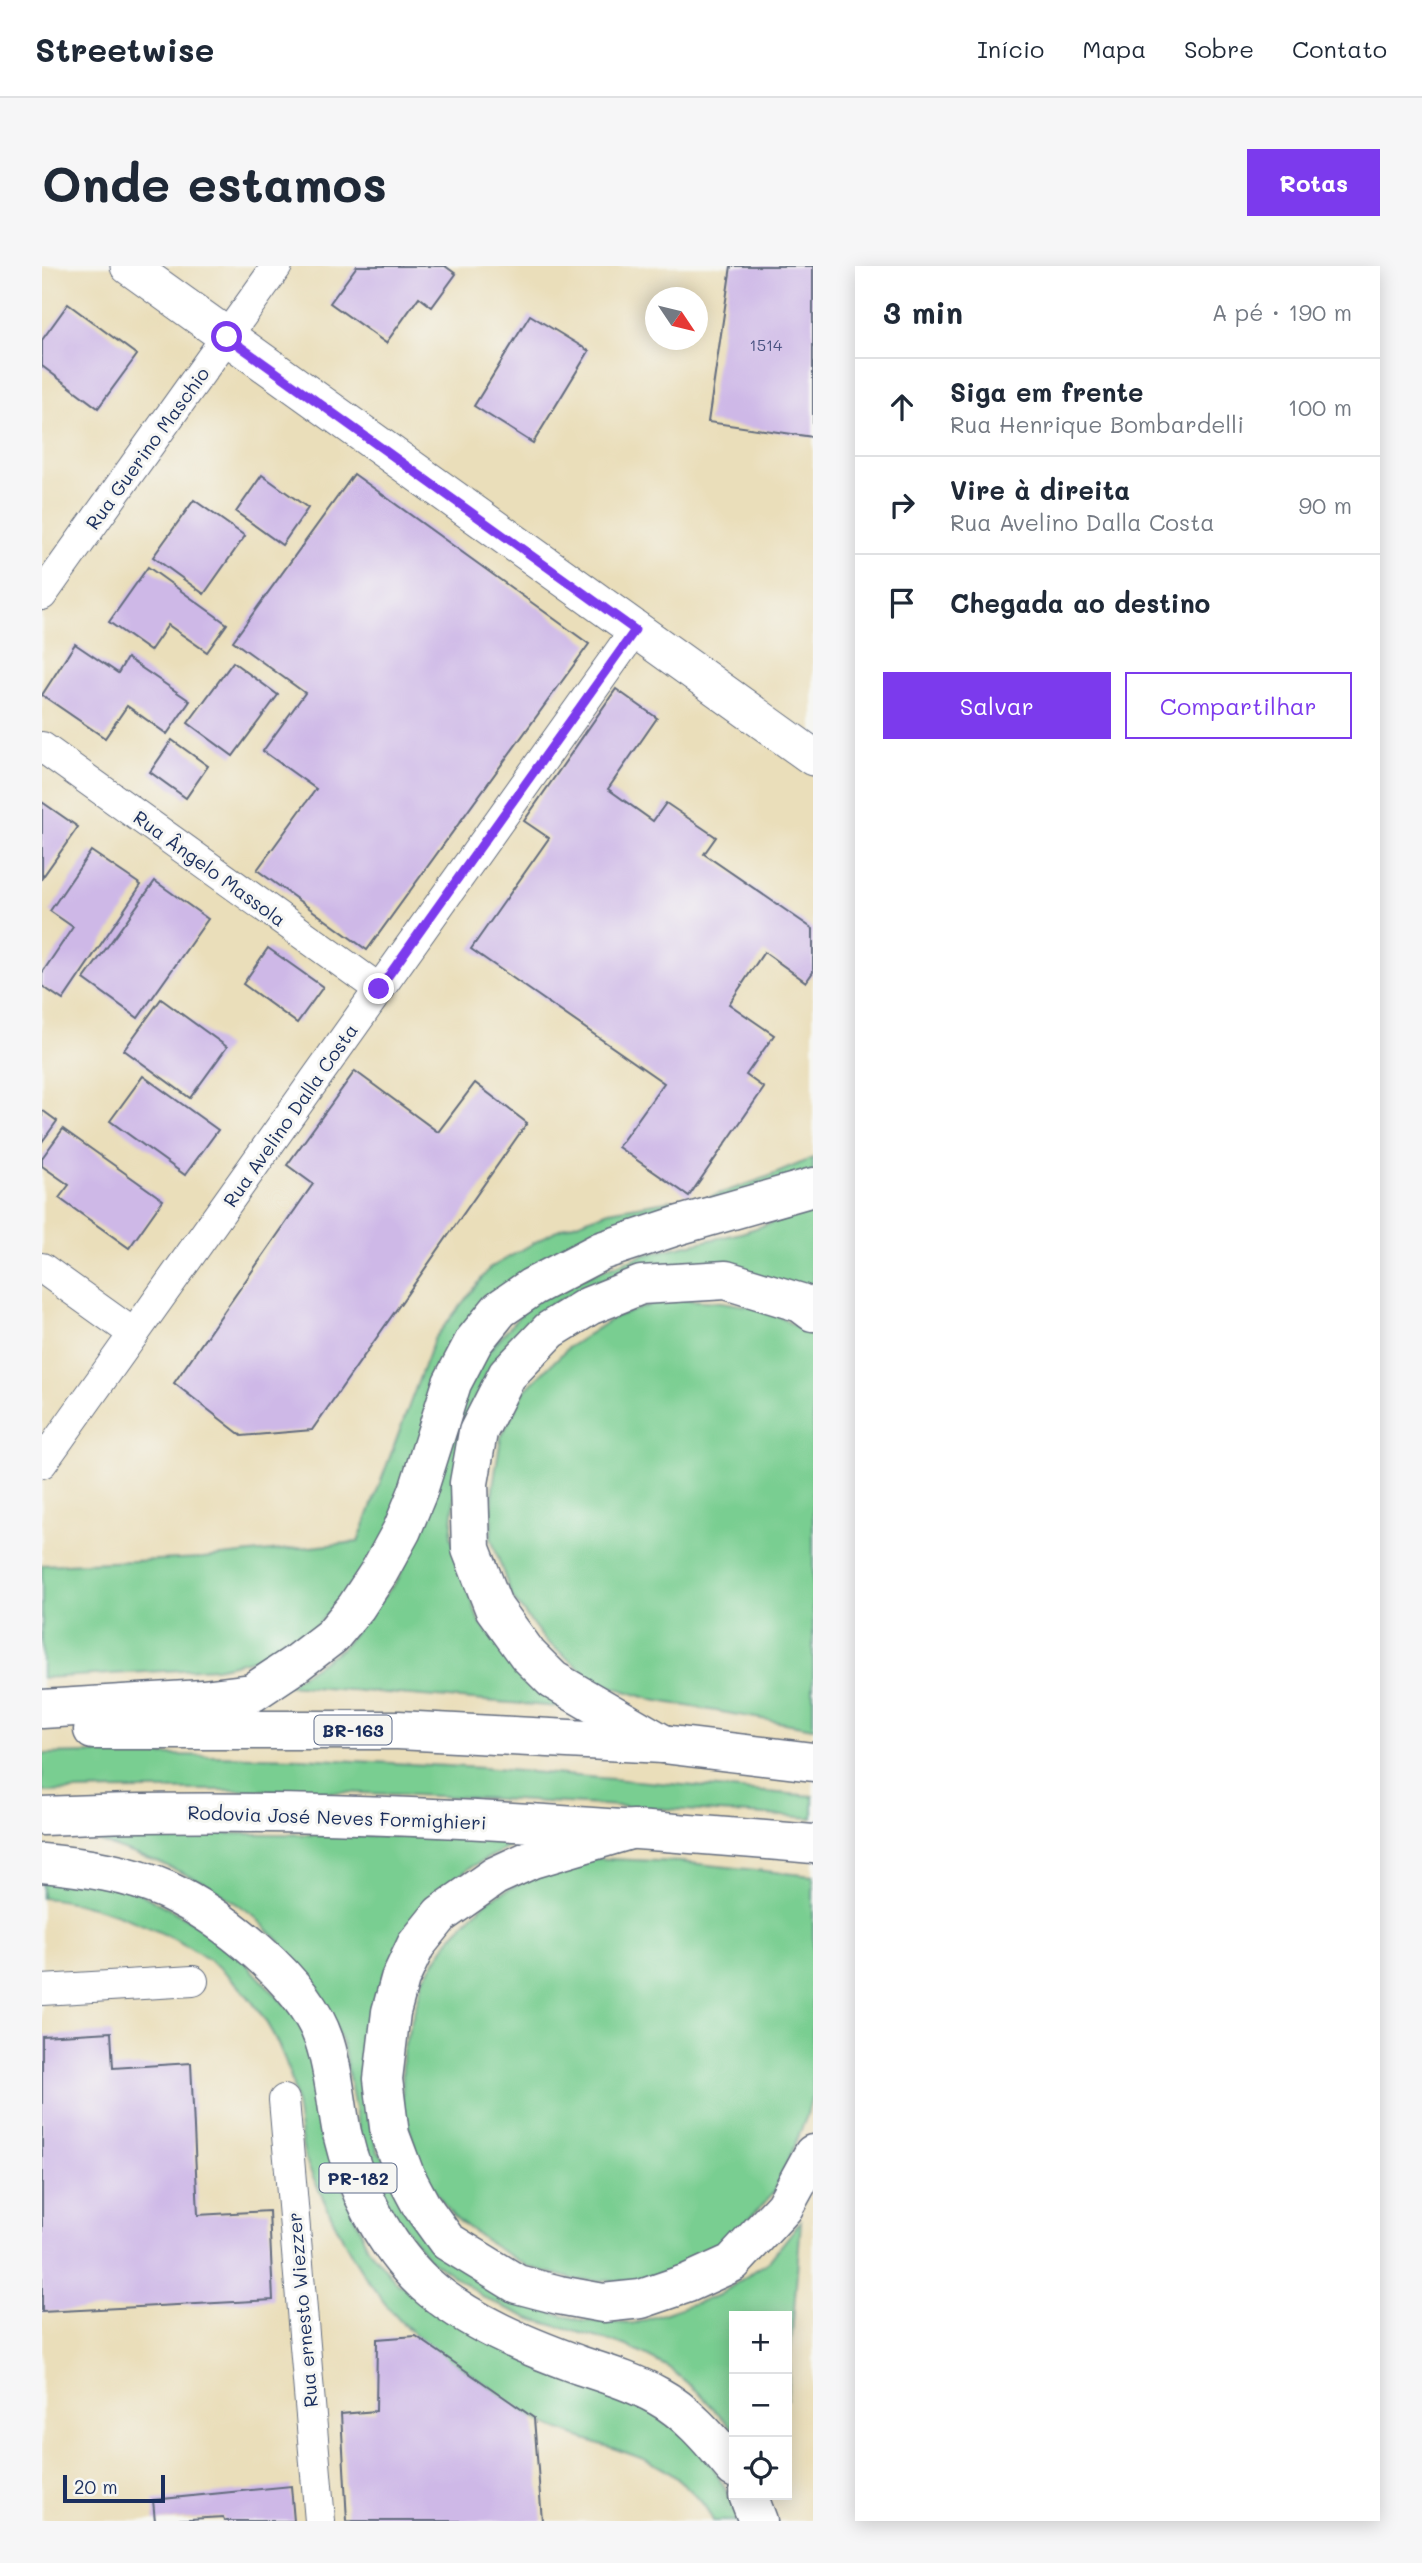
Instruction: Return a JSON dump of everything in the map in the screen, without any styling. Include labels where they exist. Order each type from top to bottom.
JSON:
[{"type":"highway","points":[[42,1709],[203,1699],[252,1693],[294,1665],[332,1636],[356,1607],[379,1572],[402,1530],[418,1491],[452,1383],[474,1342],[500,1309],[532,1287],[601,1251],[813,1187]]},
{"type":"highway","points":[[663,1744],[554,1680],[528,1655],[494,1608],[471,1549],[469,1483],[478,1432],[507,1376],[550,1330],[589,1306],[641,1285],[726,1280],[802,1303],[813,1312]]},
{"type":"highway","name":"BR-163","points":[[42,1730],[398,1730],[663,1744],[813,1762]]},
{"type":"highway","name":"Rodovia José Neves Formighieri","points":[[42,1816],[146,1811],[396,1816],[633,1829],[813,1844]]},
{"type":"highway","points":[[633,1829],[532,1859],[495,1876],[441,1914],[416,1945],[400,1979],[391,2012],[383,2079],[390,2135],[405,2175],[421,2205],[447,2241],[517,2284],[559,2295],[603,2302],[641,2299],[688,2283],[732,2263],[784,2207],[813,2154]]},
{"type":"highway","name":"PR-182","points":[[42,1863],[125,1877],[165,1890],[217,1920],[270,1963],[305,2001],[324,2040],[343,2136],[352,2162],[369,2207],[402,2259],[426,2285],[469,2315],[502,2333],[540,2351],[624,2380],[659,2396],[684,2413],[729,2462]]},
{"type":"highway","points":[[750,2500],[758,2521]]},
{"type":"street","points":[[129,266],[813,757]]},
{"type":"street","name":"Rua Guerino Maschio","points":[[42,595],[277,266]]},
{"type":"street","name":"Rua Avelino Dalla Costa","points":[[42,1463],[635,630]]},
{"type":"street","name":"Rua Ângelo Massola","points":[[42,747],[379,989]]},
{"type":"street","points":[[42,1268],[134,1334]]},
{"type":"street","points":[[42,1990],[193,1981]]},
{"type":"street","name":"Rua ernesto Wiezzer","points":[[284,2100],[320,2521]]},
{"type":"green space","points":[[813,1158],[813,1175],[535,1269],[383,1545],[310,1635],[272,1655],[216,1668],[42,1678],[42,1565],[203,1558],[358,1542],[434,1339],[490,1268],[555,1231],[609,1211],[672,1200],[701,1200]]},
{"type":"green space","points":[[813,1209],[813,1294],[647,1268],[599,1281],[550,1305],[513,1343],[455,1491],[451,1537],[479,1622],[514,1662],[560,1707],[286,1685],[341,1649],[399,1578],[419,1525],[466,1378],[538,1294],[643,1255],[741,1233]]},
{"type":"green space","points":[[668,1299],[722,1302],[765,1309],[813,1336],[813,1728],[653,1700],[595,1681],[544,1639],[512,1597],[491,1538],[493,1487],[501,1437],[525,1390],[569,1347],[615,1317]]},
{"type":"green space","points":[[42,1754],[301,1758],[483,1768],[813,1796],[813,1818],[524,1800],[331,1792],[42,1792]]},
{"type":"green space","points":[[68,1831],[526,1838],[469,1868],[425,1904],[384,1975],[367,2041],[367,2109],[378,2152],[533,2307],[583,2321],[634,2324],[719,2295],[769,2261],[801,2221],[792,2336],[792,2311],[729,2311],[729,2425],[697,2391],[668,2367],[627,2346],[531,2319],[488,2300],[427,2257],[391,2209],[364,2156],[343,2046],[318,1988],[291,1953],[252,1914],[205,1883],[158,1862]]},
{"type":"green space","points":[[585,1858],[680,1862],[813,1876],[813,2092],[806,2118],[775,2191],[733,2237],[678,2268],[636,2281],[577,2280],[529,2267],[492,2245],[453,2216],[424,2176],[402,2105],[403,2051],[424,1978],[452,1936],[488,1900],[530,1878]]},
{"type":"green space","points":[[42,1872],[132,1889],[220,1936],[294,2014],[312,2052],[335,2166],[367,2247],[398,2284],[667,2416],[709,2460],[729,2500],[732,2501],[738,2521],[713,2521],[695,2494],[657,2465],[562,2431],[527,2414],[413,2333],[382,2300],[362,2271],[328,2208],[305,2158],[292,2083],[285,2060],[271,2030],[252,2001],[220,1968],[147,1926],[92,1907],[42,1898]]},
{"type":"building","points":[[357,266],[445,266],[456,274],[432,307],[419,297],[386,343],[330,303]]},
{"type":"building","points":[[731,266],[813,266],[813,437],[708,422]]},
{"type":"building","points":[[68,304],[137,355],[98,408],[42,366],[42,340]]},
{"type":"building","points":[[530,315],[589,351],[533,443],[474,406]]},
{"type":"building","points":[[354,474],[589,644],[367,950],[257,870],[316,789],[263,751],[305,693],[233,641]]},
{"type":"building","points":[[262,475],[308,508],[282,545],[236,512]]},
{"type":"building","points":[[194,500],[245,536],[204,594],[153,557]]},
{"type":"building","points":[[148,567],[227,624],[207,652],[168,625],[150,651],[109,622]]},
{"type":"building","points":[[75,644],[118,673],[127,658],[190,701],[167,734],[127,706],[105,738],[42,695]]},
{"type":"building","points":[[233,662],[278,695],[233,756],[188,723]]},
{"type":"building","points":[[616,689],[657,718],[608,789],[653,821],[666,803],[716,837],[704,854],[813,929],[813,972],[806,982],[764,952],[729,1004],[774,1035],[746,1075],[764,1088],[689,1196],[618,1147],[664,1083],[471,949],[549,838],[524,821]]},
{"type":"building","points":[[172,740],[208,766],[186,798],[150,772]]},
{"type":"building","points":[[42,802],[78,827],[42,878]]},
{"type":"building","points":[[91,851],[141,885],[63,1000],[42,986],[42,973],[73,927],[50,911]]},
{"type":"building","points":[[155,881],[208,919],[138,1018],[84,979]]},
{"type":"building","points":[[268,948],[323,987],[297,1023],[243,984]]},
{"type":"building","points":[[161,999],[227,1047],[190,1098],[124,1050]]},
{"type":"building","points":[[355,1071],[438,1132],[475,1083],[527,1123],[312,1430],[242,1436],[174,1383],[313,1184],[287,1165]]},
{"type":"building","points":[[143,1076],[218,1130],[185,1175],[110,1121]]},
{"type":"building","points":[[42,1110],[57,1121],[42,1142]]},
{"type":"building","points":[[63,1129],[163,1200],[129,1248],[59,1198],[69,1185],[42,1166],[42,1158]]},
{"type":"building","points":[[111,2032],[113,2068],[191,2063],[198,2215],[269,2211],[273,2300],[42,2312],[42,2036]]},
{"type":"building","points":[[416,2336],[534,2418],[542,2521],[347,2521],[341,2414],[376,2411],[377,2339]]},
{"type":"building","points":[[291,2486],[294,2521],[224,2521],[223,2517],[155,2521],[153,2500]]},
{"type":"route","points":[[227,337],[635,630],[379,989]]}]
